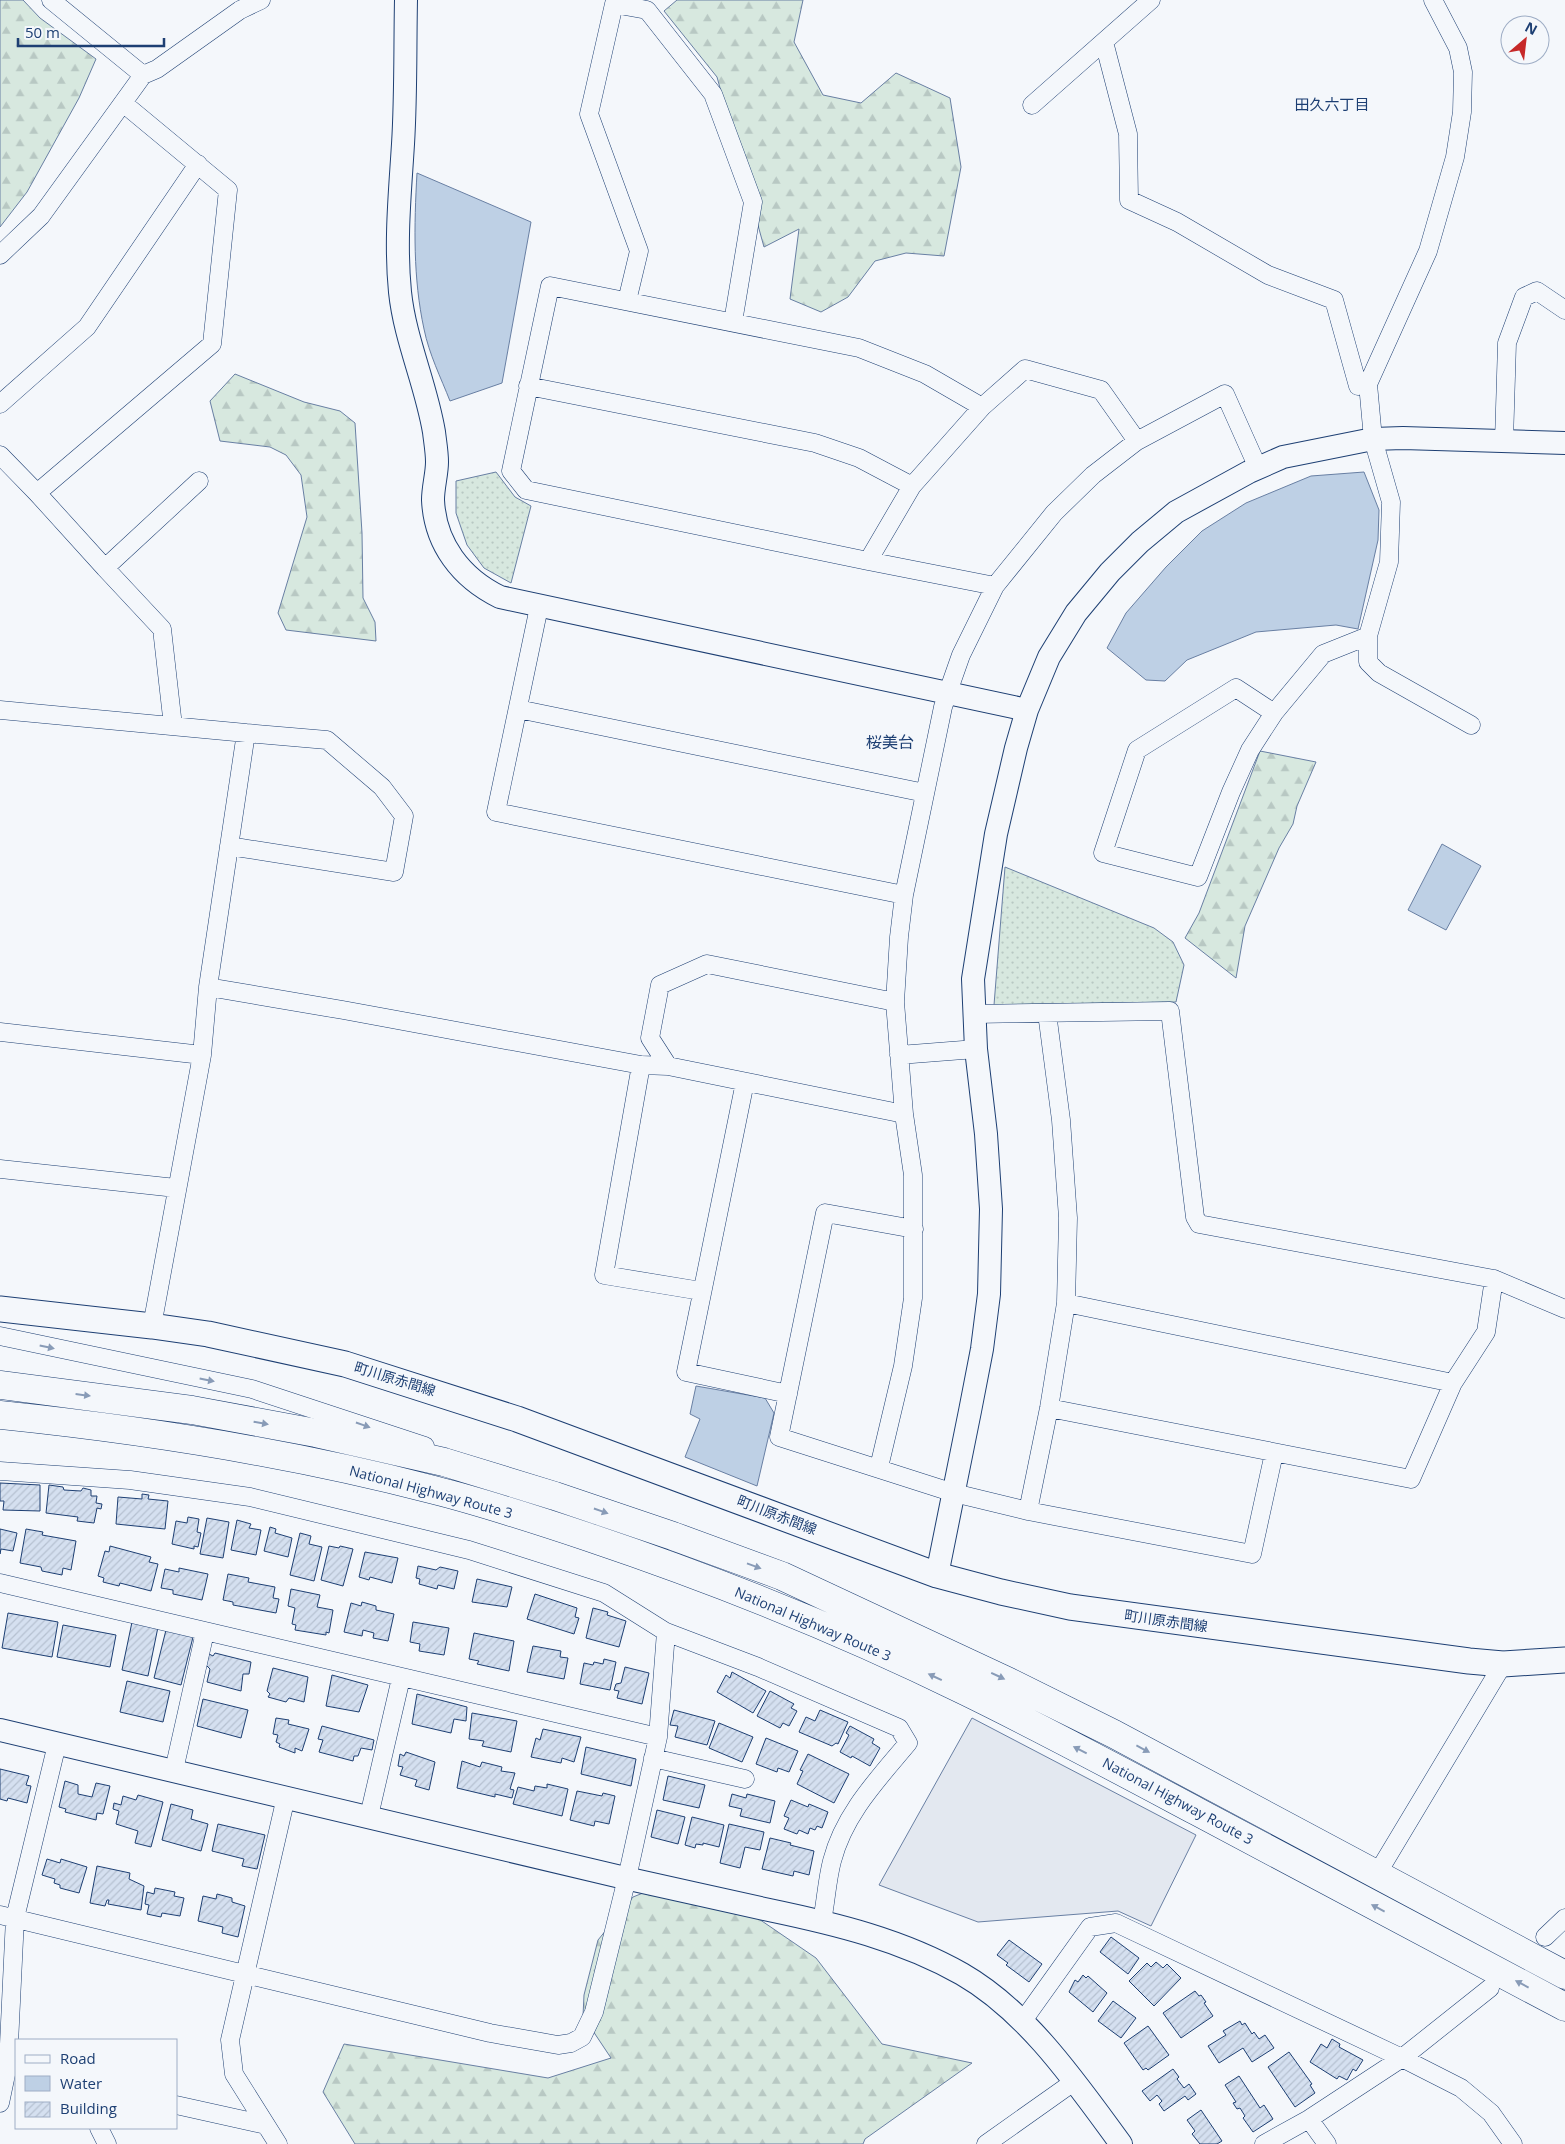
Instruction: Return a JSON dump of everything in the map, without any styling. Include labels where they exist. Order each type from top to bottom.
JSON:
[{"type":"highway","name":"National Highway Route 3","points":[[0,1385],[192,1410],[316,1432],[444,1462],[555,1496],[782,1576],[891,1626],[1114,1734],[1565,1975]]},
{"type":"highway","name":"National Highway Route 3","points":[[0,1415],[89,1424],[312,1461],[436,1490],[544,1523],[648,1558],[768,1604],[885,1654],[964,1691],[1116,1768],[1565,2007]]},
{"type":"main road","name":"町川原赤間線","points":[[0,1309],[152,1326],[218,1336],[345,1364],[437,1392],[628,1459],[937,1575],[1002,1592],[1070,1607],[1503,1664],[1565,1660]]},
{"type":"street","points":[[51,0],[143,75]]},
{"type":"street","points":[[0,255],[41,216],[143,75],[158,69],[240,10],[261,0]]},
{"type":"street","points":[[406,0],[403,144],[397,227],[400,292],[405,327],[434,431],[437,462],[433,498],[436,520],[445,547],[460,569],[484,589],[500,597],[539,607],[1027,710]]},
{"type":"street","points":[[1032,105],[1150,0]]},
{"type":"street","points":[[1433,0],[1458,48],[1463,72],[1462,112],[1455,157],[1428,251],[1368,384],[1373,439],[1391,502],[1389,562],[1368,636],[1368,662],[1379,673],[1471,725]]},
{"type":"street","points":[[627,301],[639,250],[589,114],[614,4],[647,10],[713,94],[753,202],[733,322]]},
{"type":"street","points":[[1104,42],[1128,134],[1129,200],[1177,222],[1268,275],[1334,300],[1358,386],[1368,384]]},
{"type":"street","points":[[37,492],[212,344],[228,190],[123,103]]},
{"type":"street","points":[[0,404],[87,327],[198,164]]},
{"type":"street","points":[[982,407],[925,374],[859,348],[550,286],[511,471],[526,490],[996,586]]},
{"type":"street","points":[[1504,441],[1507,344],[1524,297],[1536,291],[1565,310]]},
{"type":"street","points":[[868,561],[912,486],[982,407],[1026,369],[1101,390],[1137,441]]},
{"type":"street","points":[[528,386],[815,443],[859,458],[912,486]]},
{"type":"street","points":[[880,1468],[903,1366],[913,1298],[913,1175],[904,1114],[895,1002],[898,937],[904,895],[925,793],[948,692],[961,655],[996,586],[1054,513],[1093,475],[1137,441],[1225,394],[1258,468]]},
{"type":"street","points":[[937,1575],[982,1349],[992,1249],[986,1143],[976,1049],[973,979],[996,834],[1016,748],[1027,710],[1049,657],[1076,613],[1110,572],[1140,542],[1176,512],[1258,468],[1283,457],[1373,439],[1403,438],[1565,443]]},
{"type":"street","points":[[0,455],[37,492],[162,629],[173,726]]},
{"type":"street","points":[[106,568],[199,482]]},
{"type":"street","points":[[539,607],[496,812],[904,895]]},
{"type":"street","points":[[1274,713],[1236,688],[1137,750],[1103,853],[1198,877],[1231,792],[1250,750],[1274,713],[1324,654],[1368,636]]},
{"type":"street","points":[[518,709],[925,793]]},
{"type":"street","points":[[0,710],[326,740],[382,787],[404,816],[394,872],[229,846]]},
{"type":"street","points":[[152,1326],[202,1055],[208,987],[246,733]]},
{"type":"street","points":[[668,1066],[650,1038],[660,985],[707,964],[895,1002]]},
{"type":"street","points":[[208,987],[641,1065],[668,1066],[904,1114]]},
{"type":"street","points":[[974,1014],[1170,1011],[1195,1218],[1199,1224],[1494,1279],[1565,1309]]},
{"type":"street","points":[[1028,1511],[1049,1408],[1066,1303],[1068,1218],[1061,1120],[1047,1013]]},
{"type":"street","points":[[0,1032],[202,1055]]},
{"type":"street","points":[[899,1055],[976,1049]]},
{"type":"street","points":[[641,1065],[604,1275],[702,1292]]},
{"type":"street","points":[[744,1082],[686,1372],[788,1394]]},
{"type":"street","points":[[0,1169],[176,1188]]},
{"type":"street","points":[[914,1229],[825,1213],[779,1437],[954,1493],[1028,1511],[1252,1554],[1274,1453]]},
{"type":"street","points":[[1049,1408],[1411,1480],[1453,1383],[1486,1332],[1494,1279]]},
{"type":"street","points":[[1066,1303],[1453,1383]]},
{"type":"street","points":[[0,1336],[252,1389],[448,1454],[555,1496]]},
{"type":"street","points":[[0,1471],[130,1480],[250,1497],[469,1550],[604,1593],[666,1632],[758,1667],[900,1728],[908,1742],[861,1800],[842,1833],[832,1861],[822,1921]]},
{"type":"street","points":[[0,1583],[658,1737]]},
{"type":"street","points":[[174,1770],[205,1632]]},
{"type":"street","points":[[8,1916],[490,2033],[558,2045],[571,2043],[582,2037],[594,2012],[627,1878],[658,1737],[666,1632]]},
{"type":"street","points":[[1377,1874],[1503,1664]]},
{"type":"street","points":[[369,1816],[401,1678]]},
{"type":"street","points":[[0,1730],[627,1878],[822,1921],[898,1944],[960,1973],[991,1992],[1022,2022],[1075,2081],[1121,2144]]},
{"type":"street","points":[[0,2103],[8,2065],[8,1916],[57,1744]]},
{"type":"street","points":[[653,1758],[745,1779]]},
{"type":"street","points":[[278,2144],[234,2074],[230,2040],[286,1797]]},
{"type":"street","points":[[1545,1937],[1565,1918]]},
{"type":"street","points":[[1022,2022],[1090,1927],[1116,1923],[1402,2058],[1461,2088],[1491,2113],[1513,2144]]},
{"type":"street","points":[[1264,2144],[1309,2119],[1402,2058],[1490,1988]]},
{"type":"street","points":[[986,2144],[1075,2081]]},
{"type":"street","points":[[178,2105],[266,2126]]},
{"type":"street","points":[[1309,2119],[1327,2144]]},
{"type":"street","points":[[100,2129],[107,2144]]},
{"type":"green space","points":[[0,0],[23,0],[40,18],[96,59],[79,98],[27,192],[0,227]]},
{"type":"green space","points":[[677,0],[803,0],[794,42],[823,95],[861,103],[896,73],[950,98],[961,167],[944,256],[906,253],[875,261],[848,297],[821,312],[790,299],[799,229],[764,247],[717,77],[664,11]]},
{"type":"green space","points":[[235,374],[304,402],[340,411],[355,423],[362,533],[363,598],[375,622],[376,641],[286,630],[278,613],[307,517],[301,475],[286,455],[270,447],[220,441],[210,401]]},
{"type":"green space","points":[[496,472],[515,497],[531,506],[511,583],[484,568],[467,545],[456,513],[456,481]]},
{"type":"green space","points":[[1260,751],[1316,762],[1297,806],[1293,824],[1279,848],[1245,926],[1236,978],[1185,938],[1199,913]]},
{"type":"green space","points":[[1005,867],[1154,928],[1173,942],[1184,965],[1176,1002],[994,1005]]},
{"type":"green space","points":[[658,1887],[737,1904],[816,1958],[882,2044],[972,2063],[865,2139],[863,2144],[355,2144],[323,2092],[344,2044],[548,2078],[611,2058],[583,2016],[584,1995],[598,1940],[633,1897]]},
{"type":"shaded area","points":[[972,1718],[1196,1835],[1151,1926],[1118,1911],[978,1922],[879,1885]]},
{"type":"water","points":[[417,173],[531,222],[502,383],[450,401],[429,348],[420,310],[415,252]]},
{"type":"water","points":[[1364,472],[1379,510],[1378,540],[1358,629],[1336,625],[1256,632],[1187,660],[1165,681],[1146,680],[1107,648],[1126,613],[1166,567],[1202,531],[1246,503],[1311,476]]},
{"type":"water","points":[[1442,844],[1481,866],[1446,930],[1408,910]]},
{"type":"water","points":[[696,1386],[765,1398],[774,1413],[757,1486],[685,1457],[700,1419],[690,1414]]},
{"type":"building","points":[[0,1483],[40,1485],[40,1511],[3,1510],[4,1501],[0,1501]]},
{"type":"building","points":[[49,1485],[63,1487],[64,1490],[81,1491],[83,1488],[91,1490],[91,1496],[97,1496],[96,1503],[102,1504],[101,1509],[97,1508],[94,1523],[77,1521],[78,1517],[46,1513]]},
{"type":"building","points":[[142,1494],[149,1495],[148,1499],[168,1501],[165,1529],[116,1524],[118,1497],[142,1499]]},
{"type":"building","points":[[188,1517],[199,1519],[197,1532],[201,1533],[198,1547],[194,1546],[194,1549],[172,1544],[176,1521],[187,1523]]},
{"type":"building","points":[[207,1518],[229,1522],[223,1558],[200,1554]]},
{"type":"building","points":[[237,1520],[251,1524],[249,1528],[261,1530],[256,1555],[231,1550]]},
{"type":"building","points":[[270,1527],[276,1529],[275,1533],[292,1538],[288,1557],[264,1551]]},
{"type":"building","points":[[0,1529],[17,1533],[13,1551],[1,1549],[0,1554]]},
{"type":"building","points":[[26,1529],[43,1532],[42,1535],[76,1541],[71,1570],[63,1568],[62,1575],[42,1571],[41,1567],[20,1563]]},
{"type":"building","points":[[300,1533],[311,1536],[309,1544],[322,1547],[314,1581],[290,1575]]},
{"type":"building","points":[[110,1546],[151,1557],[149,1562],[158,1564],[151,1591],[120,1583],[119,1586],[103,1582],[104,1578],[98,1576],[105,1551],[109,1552]]},
{"type":"building","points":[[329,1546],[353,1549],[343,1586],[321,1580]]},
{"type":"building","points":[[365,1552],[398,1558],[392,1583],[370,1577],[369,1580],[359,1577]]},
{"type":"building","points":[[418,1566],[436,1570],[440,1567],[458,1571],[454,1589],[438,1585],[437,1589],[419,1584],[420,1579],[416,1578]]},
{"type":"building","points":[[179,1568],[208,1574],[202,1600],[173,1594],[173,1590],[161,1588],[165,1569],[179,1572]]},
{"type":"building","points":[[228,1574],[249,1578],[248,1582],[275,1587],[273,1598],[279,1599],[276,1613],[233,1605],[233,1602],[223,1600]]},
{"type":"building","points":[[477,1579],[512,1587],[507,1607],[472,1602]]},
{"type":"building","points":[[291,1589],[320,1595],[317,1607],[333,1610],[329,1633],[326,1632],[326,1635],[295,1630],[296,1625],[292,1624],[295,1608],[288,1606]]},
{"type":"building","points":[[535,1594],[577,1608],[575,1617],[579,1618],[574,1634],[527,1619]]},
{"type":"building","points":[[362,1602],[376,1606],[376,1610],[394,1614],[388,1641],[373,1638],[374,1633],[363,1630],[362,1636],[344,1632],[351,1603],[361,1606]]},
{"type":"building","points":[[593,1608],[608,1612],[607,1615],[626,1621],[619,1647],[586,1638]]},
{"type":"building","points":[[8,1613],[58,1622],[52,1657],[2,1648]]},
{"type":"building","points":[[132,1622],[158,1627],[148,1676],[122,1670]]},
{"type":"building","points":[[413,1622],[449,1628],[444,1655],[419,1651],[420,1644],[410,1642]]},
{"type":"building","points":[[63,1625],[116,1635],[110,1667],[57,1657]]},
{"type":"building","points":[[166,1630],[193,1637],[181,1685],[154,1678]]},
{"type":"building","points":[[474,1633],[514,1641],[509,1671],[477,1664],[479,1661],[469,1659]]},
{"type":"building","points":[[533,1646],[561,1651],[560,1657],[568,1658],[564,1679],[527,1672]]},
{"type":"building","points":[[215,1653],[251,1662],[249,1674],[243,1674],[241,1691],[207,1682],[210,1669],[206,1665],[209,1654],[213,1656]]},
{"type":"building","points":[[604,1659],[616,1662],[610,1690],[580,1684],[584,1663],[593,1665],[594,1662],[603,1664]]},
{"type":"building","points":[[625,1667],[649,1673],[642,1704],[617,1698],[619,1691],[614,1690],[616,1684],[621,1683]]},
{"type":"building","points":[[273,1668],[308,1677],[304,1702],[289,1698],[286,1702],[268,1697],[270,1694],[267,1691]]},
{"type":"building","points":[[732,1672],[766,1691],[753,1713],[717,1692],[726,1675],[730,1678]]},
{"type":"building","points":[[332,1675],[368,1685],[359,1712],[326,1706]]},
{"type":"building","points":[[127,1681],[170,1691],[163,1722],[120,1712]]},
{"type":"building","points":[[770,1691],[794,1704],[791,1708],[797,1711],[789,1726],[783,1723],[780,1728],[757,1716]]},
{"type":"building","points":[[417,1694],[467,1707],[466,1721],[454,1719],[451,1733],[412,1724]]},
{"type":"building","points":[[203,1699],[248,1710],[241,1738],[197,1726]]},
{"type":"building","points":[[674,1710],[715,1721],[707,1745],[675,1737],[678,1726],[670,1725]]},
{"type":"building","points":[[820,1710],[848,1722],[838,1744],[836,1743],[832,1746],[799,1732],[806,1717],[815,1721]]},
{"type":"building","points":[[472,1713],[517,1721],[511,1752],[482,1746],[484,1741],[469,1739]]},
{"type":"building","points":[[276,1718],[289,1720],[288,1724],[309,1729],[302,1751],[295,1748],[295,1753],[279,1747],[280,1744],[276,1742],[278,1735],[273,1734]]},
{"type":"building","points":[[719,1723],[753,1737],[742,1762],[709,1748]]},
{"type":"building","points":[[322,1726],[374,1740],[372,1750],[361,1748],[358,1756],[354,1756],[353,1761],[319,1752],[323,1740],[318,1739]]},
{"type":"building","points":[[850,1726],[874,1739],[872,1743],[880,1748],[870,1766],[840,1752],[849,1735],[846,1733]]},
{"type":"building","points":[[543,1729],[581,1737],[574,1762],[562,1758],[561,1763],[531,1757],[536,1738],[540,1740]]},
{"type":"building","points":[[766,1738],[798,1751],[789,1772],[778,1768],[777,1772],[756,1764]]},
{"type":"building","points":[[586,1747],[636,1759],[631,1786],[581,1774]]},
{"type":"building","points":[[406,1752],[435,1762],[429,1790],[415,1786],[417,1780],[400,1775],[403,1767],[398,1766],[400,1754],[404,1756]]},
{"type":"building","points":[[808,1754],[849,1774],[834,1803],[797,1784],[803,1771],[800,1770]]},
{"type":"building","points":[[462,1761],[480,1767],[482,1762],[502,1767],[501,1771],[515,1773],[510,1789],[514,1790],[512,1798],[495,1794],[495,1797],[457,1788]]},
{"type":"building","points":[[0,1769],[29,1776],[26,1785],[31,1786],[27,1803],[8,1798],[7,1801],[0,1799]]},
{"type":"building","points":[[668,1776],[705,1785],[699,1808],[663,1800]]},
{"type":"building","points":[[65,1781],[78,1785],[78,1794],[92,1797],[96,1783],[110,1786],[103,1814],[97,1813],[96,1820],[65,1812],[66,1809],[59,1807]]},
{"type":"building","points":[[547,1784],[568,1789],[562,1816],[513,1804],[518,1787],[534,1791],[535,1786],[547,1788]]},
{"type":"building","points":[[577,1791],[602,1796],[603,1793],[615,1796],[609,1824],[595,1821],[594,1826],[570,1820]]},
{"type":"building","points":[[732,1794],[746,1798],[747,1794],[775,1801],[770,1823],[740,1816],[742,1809],[729,1806]]},
{"type":"building","points":[[138,1795],[163,1802],[151,1847],[135,1843],[138,1831],[116,1824],[119,1811],[113,1809],[114,1803],[121,1805],[123,1796],[136,1800]]},
{"type":"building","points":[[791,1800],[808,1807],[809,1804],[828,1812],[822,1828],[817,1826],[815,1830],[810,1828],[808,1834],[799,1830],[797,1834],[784,1829],[789,1818],[784,1816]]},
{"type":"building","points":[[171,1804],[193,1810],[191,1819],[208,1824],[201,1851],[162,1840]]},
{"type":"building","points":[[657,1810],[685,1817],[678,1844],[651,1837]]},
{"type":"building","points":[[692,1817],[724,1825],[719,1847],[703,1843],[703,1845],[696,1844],[695,1848],[685,1845]]},
{"type":"building","points":[[218,1824],[265,1835],[257,1869],[242,1866],[244,1859],[212,1851]]},
{"type":"building","points":[[729,1824],[764,1832],[760,1850],[745,1847],[740,1868],[720,1863]]},
{"type":"building","points":[[770,1838],[814,1851],[809,1875],[794,1871],[793,1876],[762,1869]]},
{"type":"building","points":[[47,1859],[60,1863],[61,1859],[87,1867],[79,1893],[60,1888],[60,1885],[54,1883],[55,1879],[42,1875]]},
{"type":"building","points":[[97,1866],[130,1873],[129,1879],[144,1886],[141,1910],[108,1904],[109,1900],[107,1900],[105,1906],[90,1903]]},
{"type":"building","points":[[155,1888],[175,1892],[174,1896],[184,1898],[180,1916],[162,1913],[161,1917],[147,1914],[149,1905],[145,1904],[147,1892],[154,1894]]},
{"type":"building","points":[[217,1894],[232,1898],[232,1902],[245,1906],[238,1937],[222,1933],[223,1927],[198,1921],[203,1896],[216,1899]]},
{"type":"building","points":[[1111,1937],[1139,1958],[1128,1974],[1100,1952]]},
{"type":"building","points":[[1009,1940],[1042,1964],[1029,1982],[1006,1965],[1008,1963],[997,1955]]},
{"type":"building","points":[[1156,1962],[1163,1968],[1167,1964],[1181,1978],[1154,2006],[1129,1981],[1147,1963],[1151,1967]]},
{"type":"building","points":[[1083,1975],[1086,1978],[1088,1976],[1107,1993],[1093,2012],[1069,1992],[1075,1980],[1078,1982]]},
{"type":"building","points":[[1195,1991],[1199,1996],[1201,1995],[1213,2016],[1181,2038],[1163,2013]]},
{"type":"building","points":[[1113,2001],[1136,2018],[1121,2038],[1098,2021]]},
{"type":"building","points":[[1240,2021],[1242,2025],[1245,2023],[1252,2034],[1254,2032],[1259,2039],[1265,2035],[1274,2048],[1252,2062],[1243,2048],[1219,2063],[1208,2046],[1226,2035],[1223,2031]]},
{"type":"building","points":[[1148,2026],[1169,2055],[1148,2070],[1146,2068],[1143,2070],[1124,2043]]},
{"type":"building","points":[[1332,2039],[1340,2044],[1339,2047],[1363,2060],[1356,2071],[1353,2069],[1347,2080],[1339,2076],[1337,2079],[1310,2062],[1321,2044],[1327,2048]]},
{"type":"building","points":[[1289,2052],[1312,2084],[1310,2085],[1315,2093],[1295,2107],[1268,2067]]},
{"type":"building","points":[[1173,2069],[1179,2077],[1177,2079],[1184,2088],[1189,2084],[1196,2094],[1188,2100],[1185,2096],[1164,2111],[1159,2104],[1162,2101],[1157,2095],[1150,2101],[1142,2091]]},
{"type":"building","points":[[1239,2076],[1260,2108],[1264,2105],[1273,2119],[1253,2132],[1243,2118],[1245,2116],[1240,2108],[1237,2109],[1233,2103],[1236,2102],[1225,2085]]},
{"type":"building","points":[[1201,2110],[1222,2141],[1217,2144],[1200,2144],[1192,2134],[1195,2131],[1187,2120]]},
{"type":"district","name":"田久六丁目","points":[[1332,105]]},
{"type":"district","name":"桜美台","points":[[890,742]]}]
